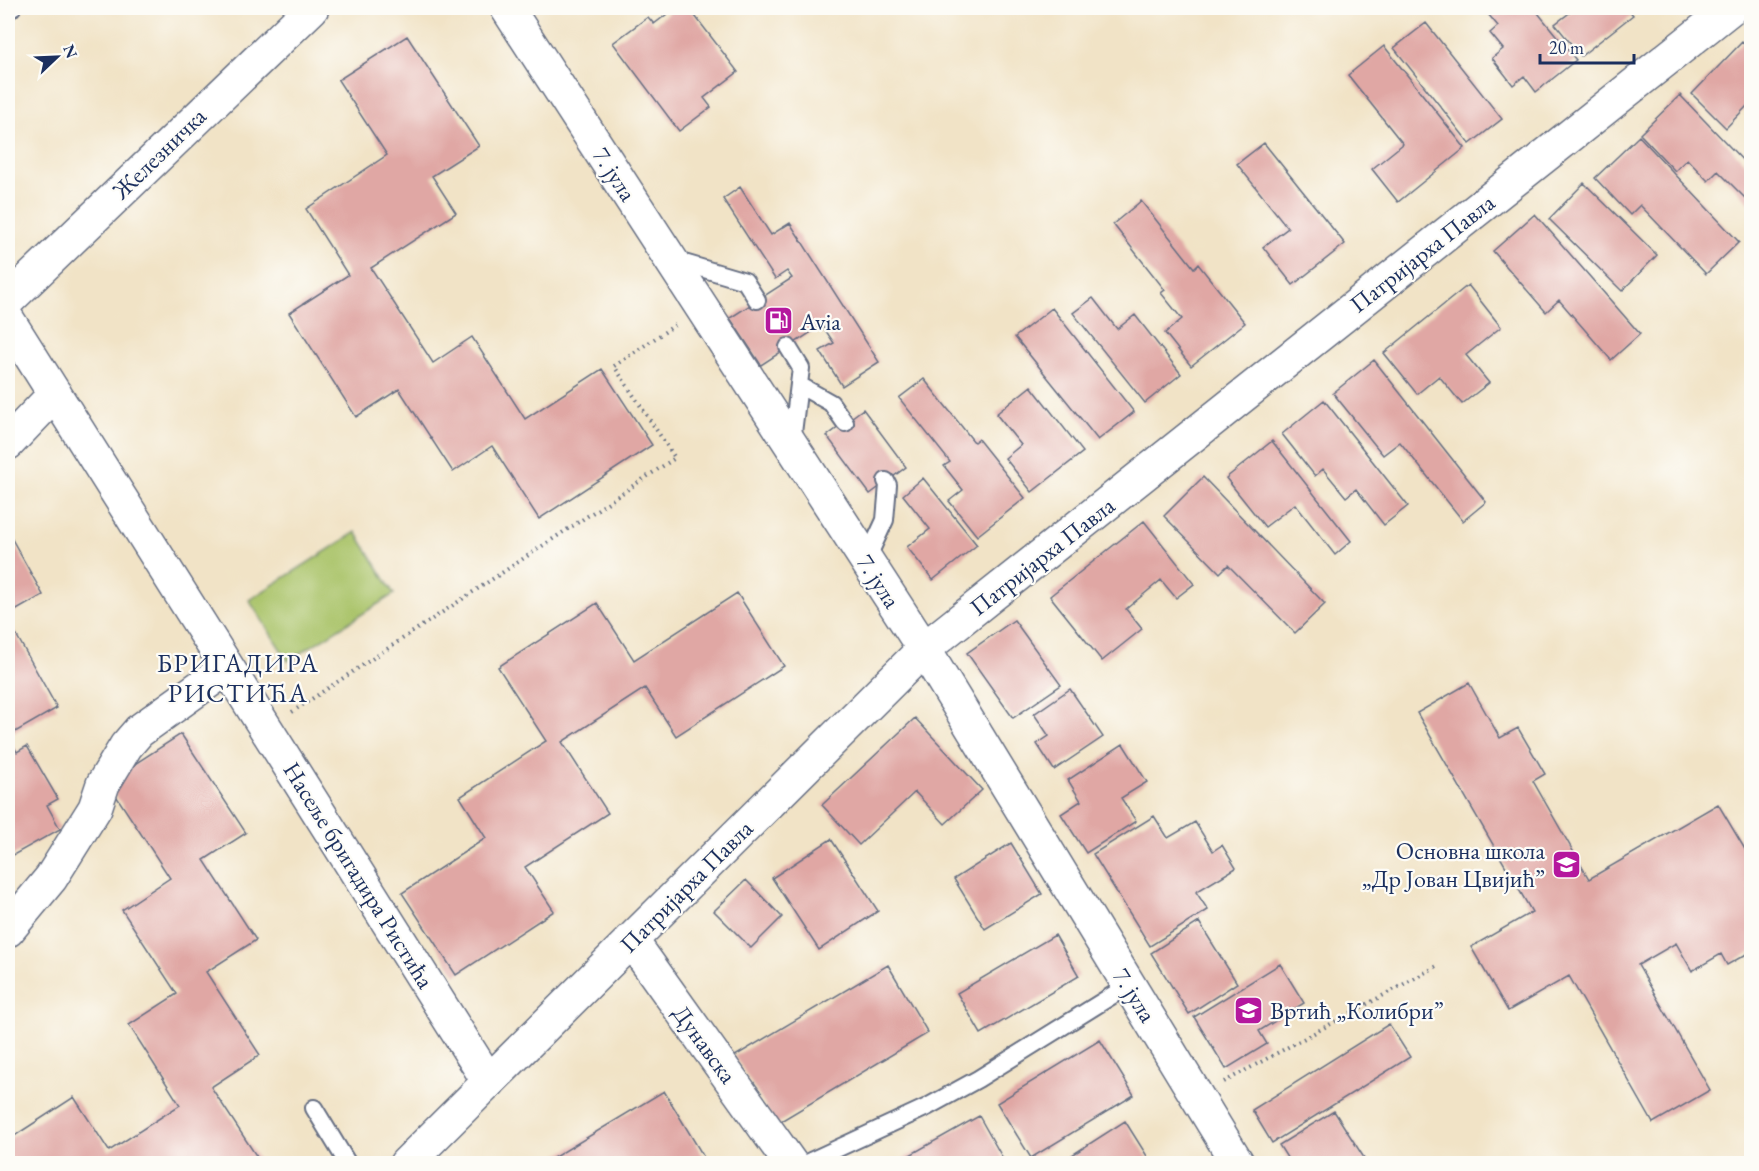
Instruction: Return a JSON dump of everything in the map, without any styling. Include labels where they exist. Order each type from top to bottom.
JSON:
[{"type":"street","name":"Железничка","points":[[8,300],[312,8]]},
{"type":"street","name":"7. јула","points":[[507,8],[924,649],[1239,1164]]},
{"type":"street","name":"Патријарха Павла","points":[[406,1164],[924,649],[1731,8]]},
{"type":"street","name":"Насеље бригадира Ристића","points":[[8,320],[489,1082]]},
{"type":"street","points":[[8,443],[55,394]]},
{"type":"street","points":[[8,930],[51,878],[95,808],[103,784],[126,746],[140,731],[228,668]]},
{"type":"street","name":"Дунавска","points":[[632,940],[784,1159]]},
{"type":"lane","points":[[8,11],[12,8]]},
{"type":"lane","points":[[670,259],[745,280],[757,300]]},
{"type":"lane","points":[[788,347],[801,368],[792,446]]},
{"type":"lane","points":[[799,385],[831,404],[845,423]]},
{"type":"lane","points":[[866,561],[885,520],[888,485],[886,481]]},
{"type":"lane","points":[[784,1159],[927,1107],[978,1079],[1129,985]]},
{"type":"lane","points":[[314,1108],[348,1164]]},
{"type":"path","points":[[267,729],[675,458],[614,366],[702,308]]},
{"type":"path","points":[[1197,1096],[1439,965]]},
{"type":"green space","points":[[356,532],[394,594],[288,661],[249,600]]},
{"type":"building","points":[[675,8],[689,8],[738,72],[704,98],[711,107],[679,131],[613,43],[648,17],[654,24]]},
{"type":"building","points":[[1483,8],[1534,8],[1576,60],[1536,92],[1524,76],[1513,85],[1492,58],[1503,49],[1490,33],[1498,26]]},
{"type":"building","points":[[1576,8],[1627,8],[1633,15],[1581,56],[1555,24]]},
{"type":"building","points":[[1426,23],[1502,119],[1470,144],[1394,48]]},
{"type":"building","points":[[407,36],[479,146],[432,176],[456,213],[371,268],[433,363],[472,337],[525,419],[602,369],[652,445],[539,519],[492,446],[453,472],[399,389],[356,417],[289,313],[348,275],[306,209],[387,155],[338,80]]},
{"type":"building","points":[[1742,42],[1752,51],[1752,110],[1747,106],[1726,128],[1692,94]]},
{"type":"building","points":[[1384,46],[1465,148],[1398,202],[1372,169],[1403,144],[1348,75]]},
{"type":"building","points":[[1680,95],[1752,170],[1752,205],[1718,171],[1708,181],[1687,159],[1675,171],[1640,134]]},
{"type":"building","points":[[1639,136],[1739,242],[1706,274],[1640,205],[1630,215],[1595,178]]},
{"type":"building","points":[[1264,143],[1345,244],[1293,285],[1263,247],[1288,228],[1237,164]]},
{"type":"building","points":[[1584,183],[1657,255],[1622,291],[1549,219]]},
{"type":"building","points":[[740,187],[771,235],[790,223],[879,362],[842,386],[820,351],[834,343],[822,325],[761,365],[730,318],[792,278],[787,271],[775,279],[723,199]]},
{"type":"building","points":[[1141,201],[1194,268],[1198,264],[1245,323],[1191,366],[1165,333],[1182,319],[1161,293],[1165,290],[1113,224]]},
{"type":"building","points":[[1535,214],[1640,334],[1611,360],[1559,300],[1546,312],[1493,251]]},
{"type":"building","points":[[1468,285],[1501,327],[1466,355],[1489,383],[1462,404],[1439,376],[1417,394],[1384,353]]},
{"type":"building","points":[[1093,298],[1117,329],[1135,315],[1181,374],[1145,403],[1073,313]]},
{"type":"building","points":[[1052,308],[1134,412],[1098,440],[1015,337]]},
{"type":"building","points":[[1374,360],[1486,502],[1463,521],[1400,442],[1383,455],[1333,393]]},
{"type":"building","points":[[924,379],[974,442],[978,439],[1025,498],[977,536],[949,501],[963,490],[944,466],[950,462],[899,398]]},
{"type":"building","points":[[1031,386],[1083,452],[1032,492],[1005,458],[1021,445],[996,414]]},
{"type":"building","points":[[1324,400],[1408,506],[1384,525],[1356,489],[1346,497],[1323,469],[1315,476],[1282,434]]},
{"type":"building","points":[[863,409],[906,467],[870,494],[827,436]]},
{"type":"building","points":[[1272,441],[1351,541],[1335,555],[1295,504],[1265,527],[1226,478]]},
{"type":"building","points":[[1203,477],[1325,604],[1295,633],[1228,565],[1220,573],[1164,516]]},
{"type":"building","points":[[923,478],[977,545],[933,580],[907,547],[930,529],[903,495]]},
{"type":"building","points":[[1144,521],[1194,584],[1176,598],[1161,580],[1126,609],[1142,629],[1102,661],[1050,596]]},
{"type":"building","points":[[8,532],[43,595],[8,615]]},
{"type":"building","points":[[737,593],[784,666],[676,736],[645,688],[562,742],[608,813],[525,867],[554,911],[456,975],[402,893],[486,838],[460,797],[546,741],[498,667],[597,603],[634,660]]},
{"type":"building","points":[[8,620],[57,708],[8,736]]},
{"type":"building","points":[[1014,620],[1061,685],[1013,718],[967,653]]},
{"type":"building","points":[[1469,683],[1500,738],[1518,728],[1545,774],[1533,781],[1589,879],[1718,804],[1752,861],[1752,951],[1727,965],[1721,954],[1692,971],[1676,943],[1638,965],[1710,1090],[1653,1123],[1569,976],[1508,1011],[1471,947],[1532,912],[1417,713]]},
{"type":"building","points":[[1070,689],[1103,737],[1054,770],[1037,744],[1049,736],[1034,714]]},
{"type":"building","points":[[915,718],[982,790],[945,824],[915,792],[859,845],[822,805]]},
{"type":"building","points":[[181,734],[246,833],[204,860],[256,940],[206,972],[260,1055],[211,1087],[259,1160],[253,1164],[8,1164],[8,1140],[74,1097],[109,1151],[180,1105],[129,1025],[177,994],[122,910],[170,878],[107,782]]},
{"type":"building","points":[[8,736],[17,752],[27,746],[58,799],[47,805],[60,829],[8,858]]},
{"type":"building","points":[[1123,744],[1147,782],[1121,798],[1136,821],[1086,853],[1061,814],[1081,801],[1068,780]]},
{"type":"building","points":[[1154,816],[1168,838],[1195,822],[1213,851],[1222,845],[1236,868],[1196,892],[1208,910],[1150,946],[1093,854]]},
{"type":"building","points":[[831,839],[878,911],[819,950],[772,878]]},
{"type":"building","points":[[1011,843],[1042,894],[985,929],[954,879]]},
{"type":"building","points":[[746,880],[782,917],[751,948],[714,911]]},
{"type":"building","points":[[1199,922],[1237,983],[1189,1014],[1151,953]]},
{"type":"building","points":[[1055,935],[1079,976],[981,1034],[957,993]]},
{"type":"building","name":"Вртић „Колибри”","points":[[1280,964],[1304,1003],[1259,1031],[1267,1044],[1226,1069],[1194,1017]]},
{"type":"building","points":[[888,965],[928,1033],[776,1124],[735,1056]]},
{"type":"building","points":[[1389,1024],[1410,1057],[1272,1143],[1252,1110]]},
{"type":"building","points":[[1100,1040],[1134,1095],[1031,1158],[997,1103]]},
{"type":"building","points":[[664,1091],[708,1164],[543,1164]]},
{"type":"building","points":[[1334,1111],[1368,1164],[1291,1164],[1279,1145]]},
{"type":"building","points":[[979,1116],[1006,1164],[894,1164]]},
{"type":"building","points":[[1125,1121],[1152,1164],[1058,1164]]},
{"type":"place","name":"Avia","points":[[779,321]]},
{"type":"place","name":"Основна школа „Др Јован Цвијић”","points":[[1566,864]]},
{"type":"place","name":"Вртић „Колибри”","points":[[1249,1010]]},
{"type":"district","name":"БРИГАДИРА РИСТИЋА","points":[[238,678]]}]
